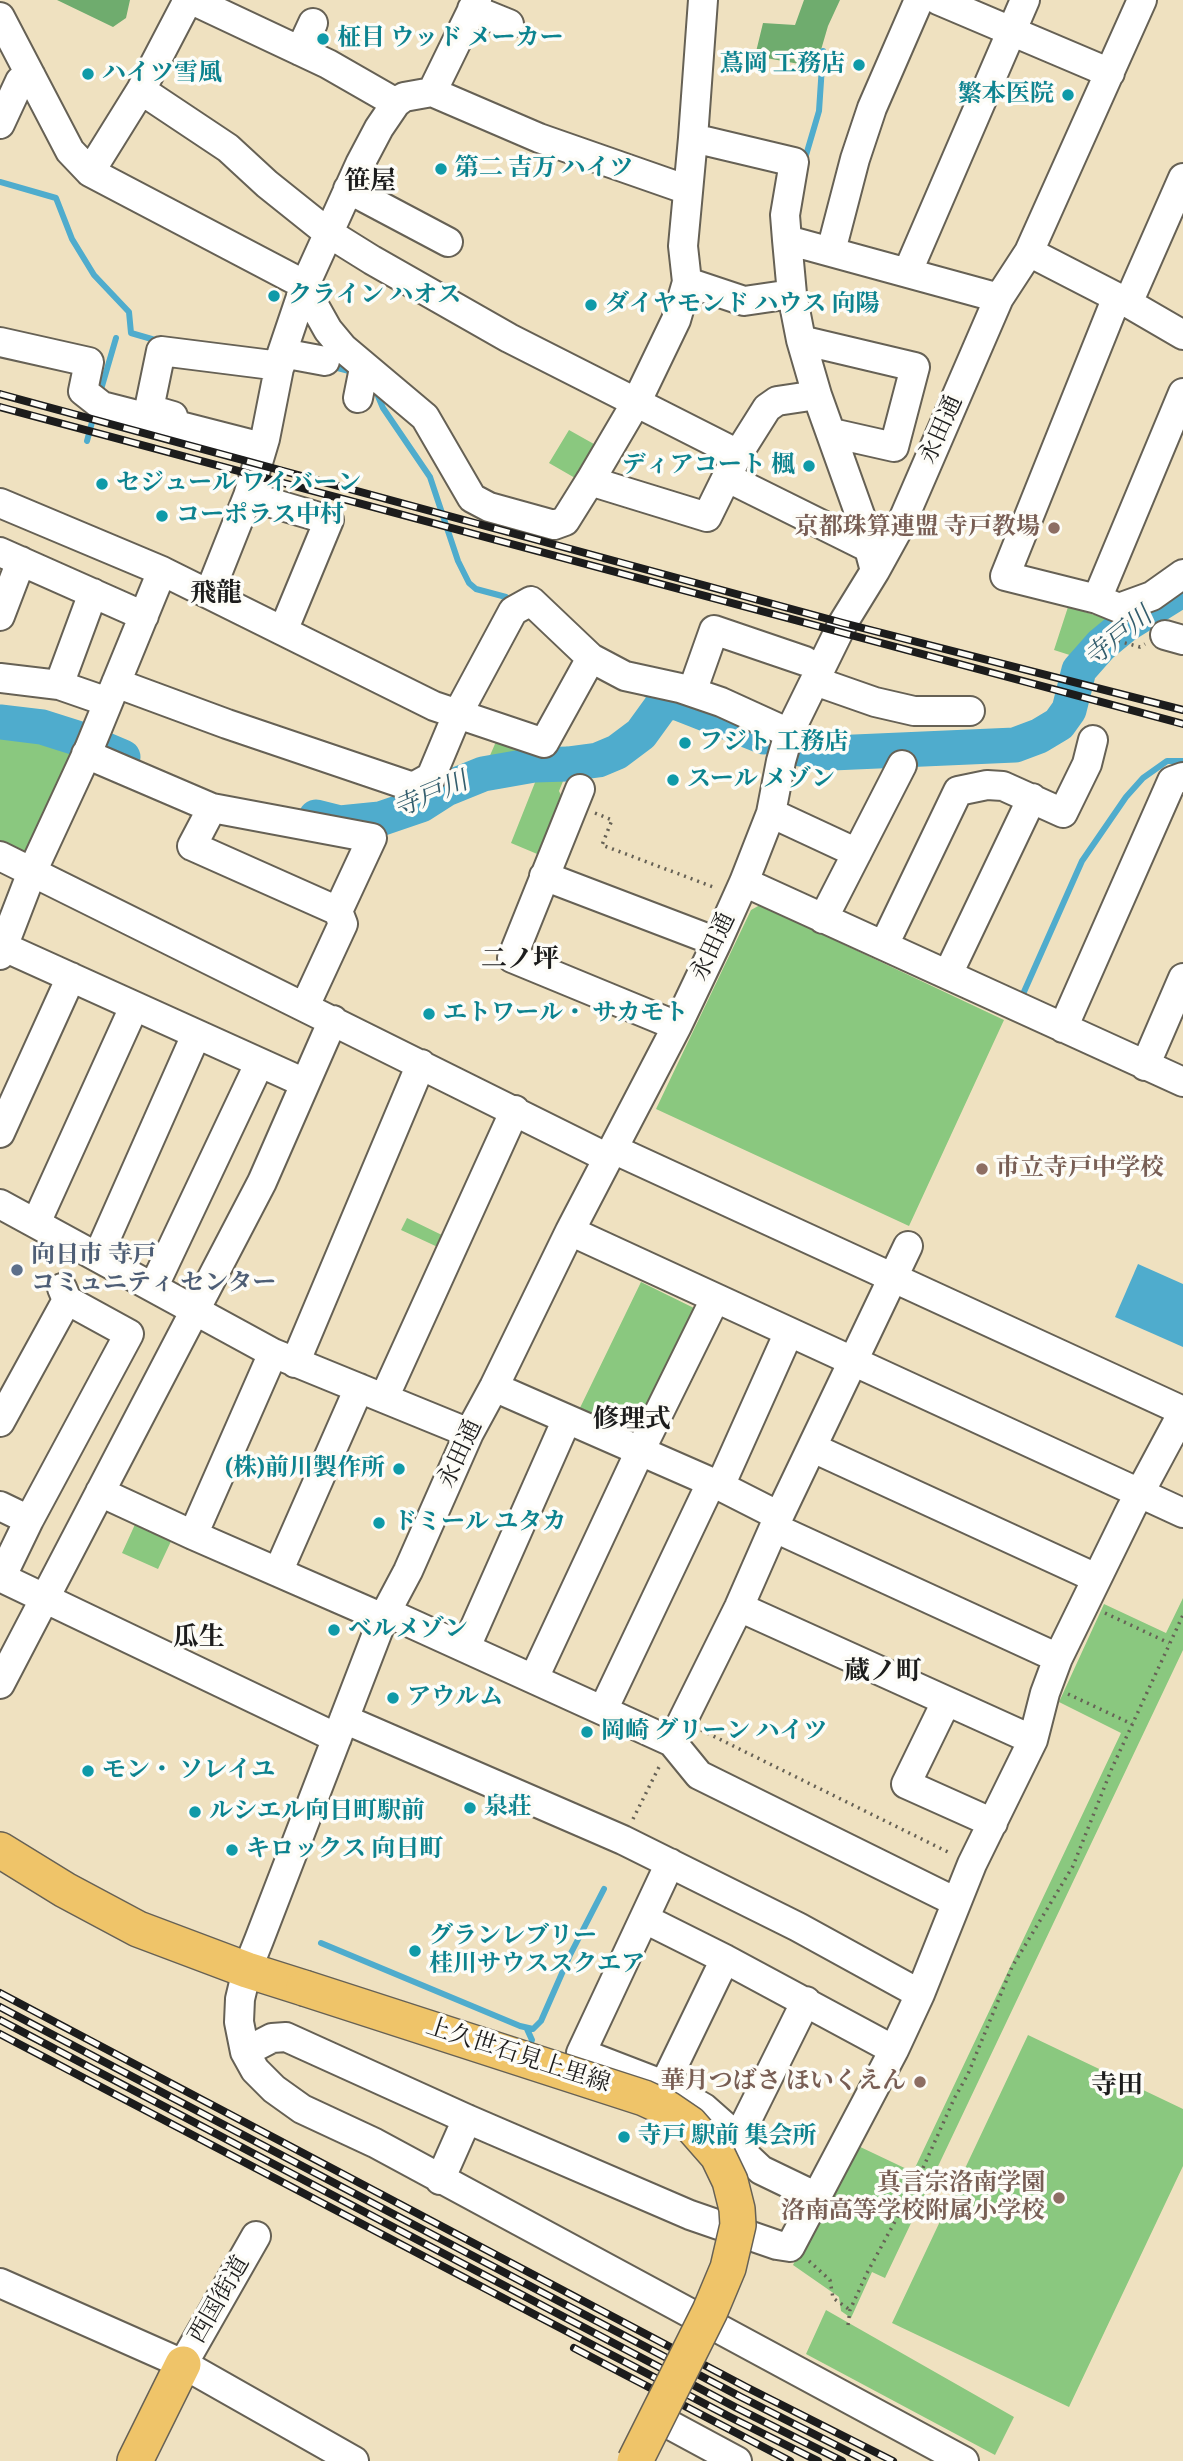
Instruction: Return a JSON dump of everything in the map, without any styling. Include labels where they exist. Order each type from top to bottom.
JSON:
[{"type":"main road","name":"上久世石見上里線","points":[[0,1850],[138,1928],[247,1970],[644,2098],[668,2109],[690,2124],[718,2156],[730,2181],[738,2225],[728,2268],[710,2311],[635,2461]]},
{"type":"main road","points":[[135,2461],[183,2364]]},
{"type":"street","points":[[90,172],[141,90],[190,0],[300,51],[396,103]]},
{"type":"street","points":[[4,26],[69,150],[90,172],[305,285],[328,330],[343,348],[425,417],[472,498],[489,507],[554,525],[565,521],[636,401],[676,320],[687,282],[683,246],[703,0]]},
{"type":"street","points":[[831,251],[855,159],[872,108],[919,0]]},
{"type":"street","points":[[939,0],[1110,73]]},
{"type":"street","points":[[908,271],[1026,0]]},
{"type":"street","name":"永田通","points":[[245,2052],[239,2022],[240,1999],[247,1970],[385,1615],[408,1571],[469,1433],[677,1026],[717,942],[734,887],[771,813],[781,761],[810,671],[843,623],[872,559],[902,522],[999,298],[1029,251],[1142,0]]},
{"type":"street","points":[[432,92],[474,5],[509,24]]},
{"type":"street","points":[[300,51],[313,23]]},
{"type":"street","points":[[0,124],[20,82],[30,76]]},
{"type":"street","points":[[141,90],[228,148],[267,184],[327,232],[509,338],[636,401],[872,559]]},
{"type":"street","points":[[209,594],[248,496],[264,443],[281,359],[305,285],[348,189],[379,128],[396,103],[404,97],[432,92],[539,138],[688,190]]},
{"type":"street","points":[[692,138],[794,162],[785,215],[792,294],[801,340],[872,559]]},
{"type":"street","points":[[1183,178],[1123,300],[1005,576],[1097,599],[1119,608],[1152,596],[1183,574]]},
{"type":"street","points":[[348,189],[448,242]]},
{"type":"street","points":[[787,240],[999,298]]},
{"type":"street","points":[[1029,251],[1183,335]]},
{"type":"street","points":[[687,282],[744,301],[792,294]]},
{"type":"street","points":[[801,340],[915,367],[894,447],[832,433]]},
{"type":"street","points":[[0,342],[89,362],[83,391],[99,403],[264,443]]},
{"type":"street","points":[[264,443],[149,409],[161,351],[325,361]]},
{"type":"street","points":[[358,398],[364,368]]},
{"type":"street","points":[[1097,599],[1183,393]]},
{"type":"street","points":[[590,481],[707,517],[767,408],[776,401],[817,395]]},
{"type":"street","points":[[248,496],[329,520],[283,631]]},
{"type":"street","points":[[0,503],[162,571],[434,706],[544,743],[590,658]]},
{"type":"street","points":[[0,616],[11,556],[144,616]]},
{"type":"street","points":[[162,571],[90,745],[32,872],[2,951],[71,977],[305,1083]]},
{"type":"street","points":[[59,685],[93,593]]},
{"type":"street","points":[[0,678],[112,693],[228,724],[413,787],[431,777],[457,715],[513,611],[531,601],[590,658],[625,676],[692,692],[789,733]]},
{"type":"street","points":[[692,692],[714,630],[874,702],[915,711],[970,711]]},
{"type":"street","points":[[884,945],[958,791],[987,785],[1003,786],[1063,813],[1087,764],[1093,740]]},
{"type":"street","points":[[90,745],[212,808],[372,838],[338,911]]},
{"type":"street","points":[[823,919],[902,765]]},
{"type":"street","points":[[1063,1028],[1172,780],[1183,777]]},
{"type":"street","points":[[577,796],[512,958],[677,1026]]},
{"type":"street","points":[[948,974],[1032,798]]},
{"type":"street","points":[[212,808],[192,846],[338,911],[343,924],[305,1006]]},
{"type":"street","points":[[771,813],[857,853]]},
{"type":"street","points":[[0,856],[515,1110],[893,1278],[1180,1425],[1139,1494],[1058,1658],[1045,1693],[1033,1740],[972,1864],[920,1994],[894,2050],[790,2247],[699,2218],[467,2119],[286,2037],[272,2038],[245,2052],[256,2070],[274,2089],[302,2109],[375,2143],[964,2461]]},
{"type":"street","points":[[544,876],[717,942]]},
{"type":"street","points":[[734,887],[823,919],[884,945],[1183,1082]]},
{"type":"street","points":[[0,1133],[71,977]]},
{"type":"street","points":[[1145,1066],[1183,978]]},
{"type":"street","points":[[36,1223],[134,1007]]},
{"type":"street","points":[[3,1670],[47,1598],[262,1182],[333,1020]]},
{"type":"street","points":[[97,1256],[196,1035]]},
{"type":"street","points":[[154,1286],[259,1064]]},
{"type":"street","points":[[193,1535],[284,1358],[421,1064]]},
{"type":"street","points":[[278,1572],[515,1110]]},
{"type":"street","points":[[2,1211],[36,1223],[284,1358],[469,1433]]},
{"type":"street","points":[[570,1231],[1183,1513]]},
{"type":"street","points":[[677,1732],[739,1607],[908,1246]]},
{"type":"street","points":[[0,1422],[65,1294],[129,1334],[29,1520],[1,1578],[341,1728],[624,1840],[798,1927],[920,1994]]},
{"type":"street","points":[[534,1678],[640,1451],[715,1299]]},
{"type":"street","points":[[603,1710],[789,1332]]},
{"type":"street","points":[[494,1387],[715,1485],[777,1522],[1058,1658]]},
{"type":"street","points":[[466,1647],[567,1419]]},
{"type":"street","points":[[813,1448],[1096,1578]]},
{"type":"street","points":[[100,1492],[278,1572],[466,1647],[603,1710],[677,1732],[699,1775],[956,1902]]},
{"type":"street","points":[[0,1506],[29,1520]]},
{"type":"street","points":[[739,1607],[1033,1740]]},
{"type":"street","points":[[946,1702],[906,1784],[993,1823]]},
{"type":"street","points":[[670,1863],[581,2053],[664,2085],[704,2108],[738,2138],[744,2154],[761,2170],[817,2197]]},
{"type":"street","points":[[645,1919],[806,2001],[894,2050]]},
{"type":"street","points":[[664,2085],[725,1959]]},
{"type":"street","points":[[738,2138],[806,2001]]},
{"type":"street","points":[[440,2180],[467,2119]]},
{"type":"street","name":"西国街道","points":[[183,2364],[256,2236]]},
{"type":"street","points":[[0,2283],[183,2364],[354,2461]]},
{"type":"street","points":[[671,2426],[737,2461]]},
{"type":"path","points":[[577,796],[612,820],[602,845],[734,887]]},
{"type":"path","points":[[1099,1610],[1169,1643]]},
{"type":"path","points":[[848,2325],[850,2310],[867,2273],[918,2179],[968,2074],[1012,1967],[1073,1866],[1132,1724],[1183,1615]]},
{"type":"path","points":[[1065,1693],[1132,1724]]},
{"type":"path","points":[[624,1840],[677,1732],[972,1864]]},
{"type":"path","points":[[790,2247],[830,2280],[833,2298],[850,2310]]},
{"type":"green space","points":[[57,0],[130,0],[126,18],[113,27]]},
{"type":"green space","points":[[804,0],[840,0],[828,26],[816,67],[755,56],[763,23],[795,25]]},
{"type":"green space","points":[[569,430],[601,448],[582,482],[549,463]]},
{"type":"green space","points":[[1068,607],[1118,622],[1094,639],[1079,658],[1054,650]]},
{"type":"green space","points":[[0,730],[41,735],[81,748],[34,854],[0,850]]},
{"type":"green space","points":[[498,737],[540,748],[535,759],[488,760]]},
{"type":"green space","points":[[566,774],[559,791],[564,802],[542,856],[511,843],[538,775]]},
{"type":"green space","points":[[760,905],[1004,1020],[909,1226],[656,1109],[751,910]]},
{"type":"green space","points":[[407,1218],[448,1238],[442,1249],[401,1230]]},
{"type":"green space","points":[[641,1282],[698,1310],[631,1438],[577,1414]]},
{"type":"green space","points":[[137,1520],[173,1537],[158,1569],[122,1553]]},
{"type":"green space","points":[[1183,1598],[1183,1650],[885,2278],[872,2272],[851,2318],[841,2311],[839,2297],[793,2265],[854,2144],[913,2172],[1121,1733],[1059,1702],[1104,1604],[1166,1633]]},
{"type":"green space","name":"真言宗洛南学園 洛南高等学校附属小学校","points":[[1028,2035],[1183,2109],[1183,2166],[1069,2407],[892,2323]]},
{"type":"green space","points":[[826,2310],[1014,2417],[995,2455],[806,2354]]},
{"type":"water","points":[[1138,1264],[1183,1284],[1183,1347],[1115,1317]]},
{"type":"waterway","points":[[804,162],[819,111],[823,51]]},
{"type":"waterway","points":[[0,182],[56,198],[72,239],[94,275],[129,312],[131,333],[162,342]]},
{"type":"waterway","points":[[100,393],[116,338]]},
{"type":"waterway","points":[[330,366],[353,372]]},
{"type":"waterway","points":[[375,389],[383,408],[430,477],[458,561],[469,583],[476,589],[512,601]]},
{"type":"waterway","points":[[87,441],[95,411]]},
{"type":"waterway","name":"寺戸川","points":[[800,749],[832,753],[1015,745],[1039,736],[1059,724],[1069,710],[1079,670],[1101,645],[1124,626],[1180,591]]},
{"type":"waterway","points":[[643,692],[662,705]]},
{"type":"waterway","name":"寺戸川","points":[[316,817],[340,823],[380,819],[421,805],[446,789],[483,774],[534,765],[598,760],[617,752],[641,734],[662,705],[675,702],[764,737]]},
{"type":"waterway","name":"寺戸川","points":[[0,722],[42,727],[123,757]]},
{"type":"waterway","points":[[1023,994],[1082,861],[1126,797],[1143,778],[1167,761],[1183,761]]},
{"type":"waterway","points":[[321,1943],[520,2026],[533,2029],[541,2021],[570,1955],[604,1889]]},
{"type":"waterway","points":[[527,2029],[532,2040],[530,2045]]},
{"type":"railway","points":[[0,394],[843,623],[1183,710]]},
{"type":"railway","points":[[0,407],[1183,724]]},
{"type":"railway","points":[[0,1993],[746,2387],[893,2461]]},
{"type":"railway","points":[[0,2007],[867,2461]]},
{"type":"railway","points":[[0,2020],[842,2461]]},
{"type":"railway","points":[[0,2034],[818,2461]]},
{"type":"railway","points":[[574,2348],[790,2461]]},
{"type":"place","name":"柾目 ウッド メーカー","points":[[323,39]]},
{"type":"place","name":"蔦岡 工務店","points":[[859,65]]},
{"type":"place","name":"ハイツ雪風","points":[[88,74]]},
{"type":"place","name":"繁本医院","points":[[1068,95]]},
{"type":"place","name":"第二 吉万 ハイツ","points":[[441,169]]},
{"type":"place","name":"クライン ハオス","points":[[274,296]]},
{"type":"place","name":"ダイヤモンド ハウス 向陽","points":[[591,305]]},
{"type":"place","name":"ディアコート 楓","points":[[809,466]]},
{"type":"place","name":"セジュール ワイバーン","points":[[102,484]]},
{"type":"place","name":"コーポラス中村","points":[[162,516]]},
{"type":"place","name":"京都珠算連盟 寺戸教場","points":[[1054,528]]},
{"type":"place","name":"フジト 工務店","points":[[685,743]]},
{"type":"place","name":"スール メゾン","points":[[673,780]]},
{"type":"place","name":"エトワール・ サカモト","points":[[429,1014]]},
{"type":"place","name":"市立寺戸中学校","points":[[982,1169]]},
{"type":"place","name":"向日市 寺戸 コミュニティ センター","points":[[17,1270]]},
{"type":"place","name":"(株)前川製作所","points":[[399,1469]]},
{"type":"place","name":"ドミール ユタカ","points":[[379,1523]]},
{"type":"place","name":"ベルメゾン","points":[[334,1630]]},
{"type":"place","name":"アウルム","points":[[393,1698]]},
{"type":"place","name":"岡崎 グリーン ハイツ","points":[[587,1732]]},
{"type":"place","name":"モン・ ソレイユ","points":[[88,1771]]},
{"type":"place","name":"泉荘","points":[[470,1808]]},
{"type":"place","name":"ルシエル向日町駅前","points":[[195,1812]]},
{"type":"place","name":"キロックス 向日町","points":[[232,1850]]},
{"type":"place","name":"グランレブリー 桂川サウススクエア","points":[[415,1951]]},
{"type":"place","name":"華月つばさ ほいくえん","points":[[920,2082]]},
{"type":"place","name":"寺戸 駅前 集会所","points":[[624,2137]]},
{"type":"place","name":"真言宗洛南学園 洛南高等学校附属小学校","points":[[1059,2198]]},
{"type":"district","name":"笹屋","points":[[370,182]]},
{"type":"district","name":"飛龍","points":[[216,594]]},
{"type":"district","name":"二ノ坪","points":[[520,960]]},
{"type":"district","name":"修理式","points":[[632,1420]]},
{"type":"district","name":"瓜生","points":[[199,1638]]},
{"type":"district","name":"蔵ノ町","points":[[883,1672]]},
{"type":"district","name":"寺田","points":[[1117,2086]]}]
